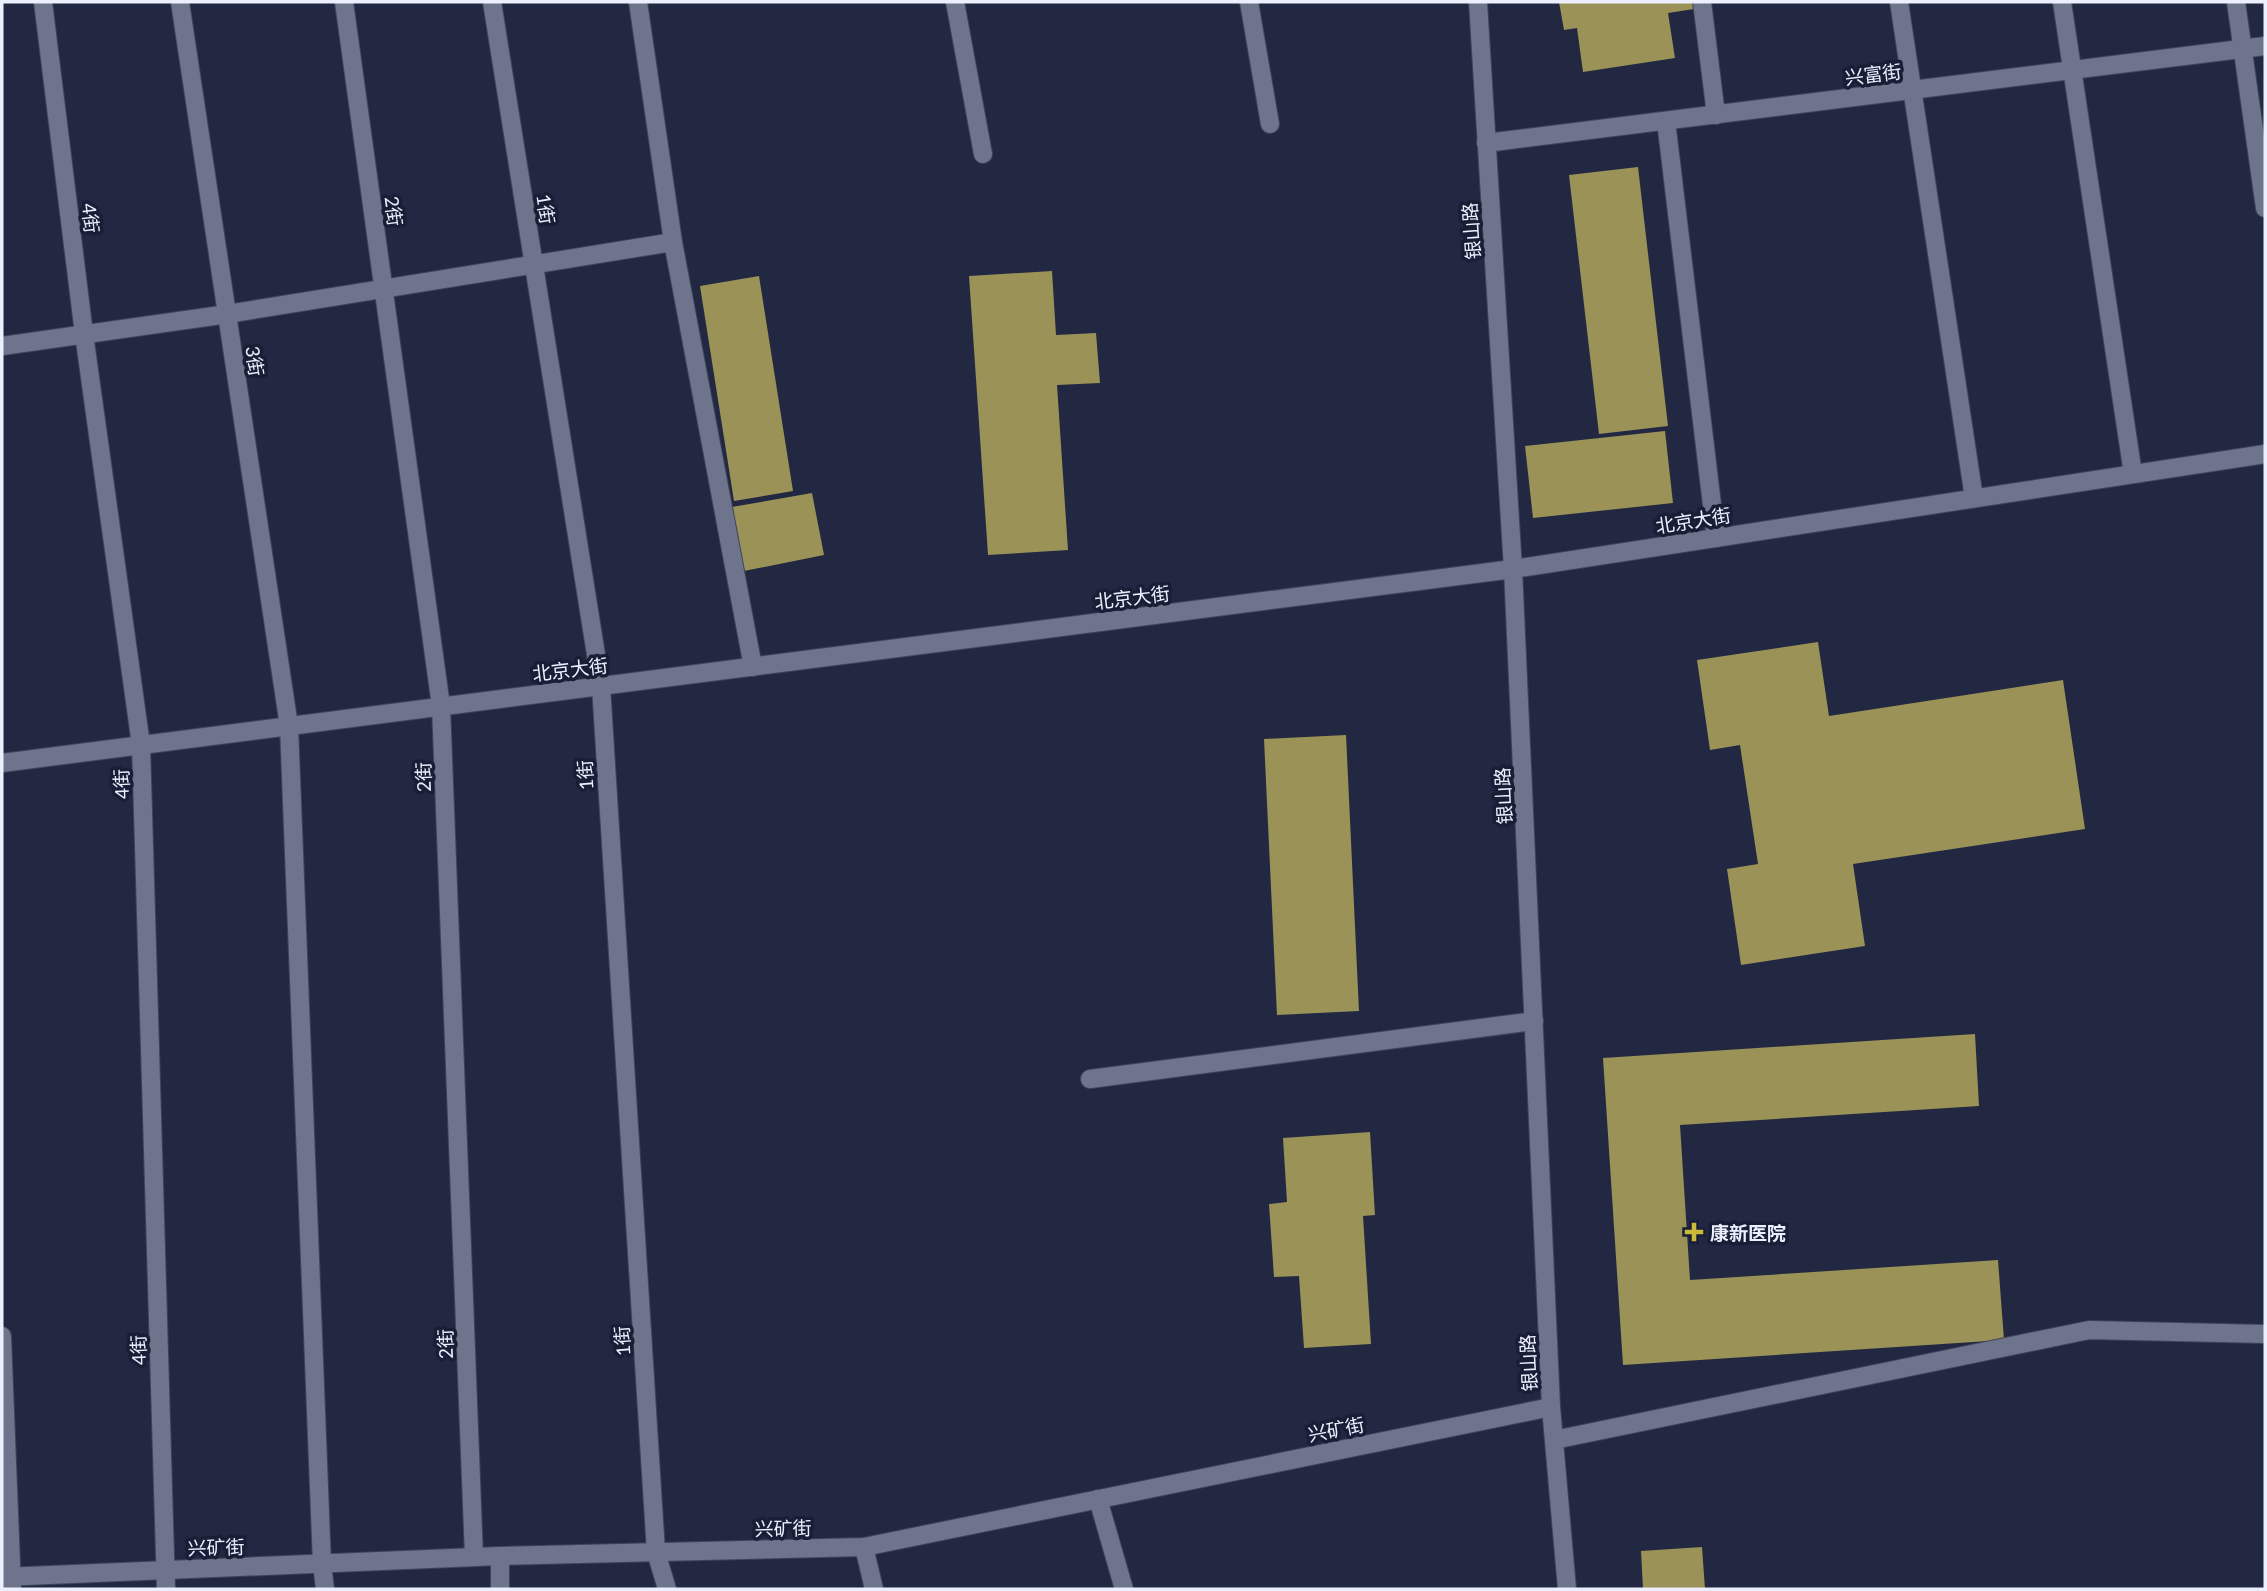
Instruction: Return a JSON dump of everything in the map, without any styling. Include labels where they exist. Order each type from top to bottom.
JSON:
[{"type":"street","name":"4街","points":[[43,2],[84,334],[141,746],[166,1589]]},
{"type":"street","name":"3街","points":[[180,2],[289,726],[325,1589]]},
{"type":"street","name":"2街","points":[[344,2],[441,706],[474,1558]]},
{"type":"street","name":"1街","points":[[492,2],[601,686],[656,1552],[667,1589]]},
{"type":"street","points":[[638,2],[673,242],[753,667]]},
{"type":"street","points":[[955,2],[983,154]]},
{"type":"street","points":[[1249,2],[1270,124]]},
{"type":"street","name":"银山路","points":[[1478,2],[1513,569],[1551,1407],[1567,1589]]},
{"type":"street","points":[[1702,2],[1716,115]]},
{"type":"street","points":[[1899,2],[1974,498]]},
{"type":"street","points":[[2062,2],[2133,474]]},
{"type":"street","points":[[2236,2],[2265,208]]},
{"type":"street","name":"兴富街","points":[[1486,143],[2265,46]]},
{"type":"street","points":[[1667,121],[1716,538]]},
{"type":"street","points":[[2,346],[227,314],[673,242]]},
{"type":"street","name":"北京大街","points":[[2,763],[1513,569],[2265,454]]},
{"type":"street","points":[[1090,1079],[1534,1021]]},
{"type":"street","points":[[1554,1440],[2089,1330],[2265,1334]]},
{"type":"street","points":[[2,1336],[8,1581]]},
{"type":"street","name":"兴矿街","points":[[8,1581],[166,1570],[500,1556],[863,1547],[1551,1407]]},
{"type":"street","points":[[1098,1499],[1124,1589]]},
{"type":"street","points":[[863,1547],[873,1589]]},
{"type":"street","points":[[500,1556],[500,1589]]},
{"type":"building","points":[[1559,2],[1693,2],[1694,9],[1668,13],[1675,58],[1583,72],[1577,28],[1564,30]]},
{"type":"building","points":[[1638,167],[1668,426],[1599,434],[1569,175]]},
{"type":"building","points":[[1052,271],[1056,335],[1096,333],[1100,383],[1057,385],[1068,550],[988,555],[969,276]]},
{"type":"building","points":[[759,276],[793,491],[734,501],[700,286]]},
{"type":"building","points":[[1665,431],[1673,503],[1533,518],[1525,446]]},
{"type":"building","points":[[812,493],[824,555],[744,571],[732,507]]},
{"type":"building","points":[[1818,642],[1829,716],[2063,680],[2085,829],[1853,864],[1865,946],[1741,965],[1727,869],[1758,864],[1740,745],[1710,750],[1697,660]]},
{"type":"building","points":[[1346,735],[1359,1011],[1277,1015],[1264,739]]},
{"type":"building","points":[[1975,1034],[1979,1106],[1680,1125],[1690,1280],[1998,1260],[2004,1340],[1623,1365],[1603,1058]]},
{"type":"building","points":[[1370,1132],[1375,1215],[1363,1216],[1371,1344],[1304,1348],[1299,1276],[1274,1277],[1269,1204],[1287,1202],[1283,1138]]},
{"type":"building","points":[[1702,1547],[1705,1589],[1643,1589],[1641,1551]]},
{"type":"place","name":"康新医院","points":[[1694,1232]]}]
